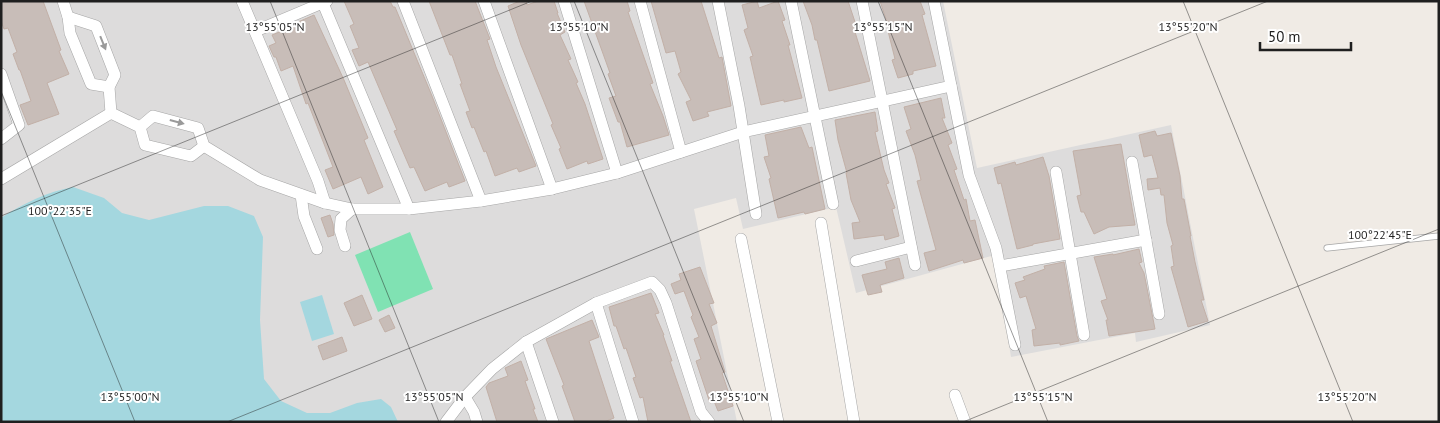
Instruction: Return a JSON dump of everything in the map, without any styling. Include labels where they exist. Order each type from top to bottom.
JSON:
[{"type":"street","points":[[63,1],[70,33],[91,84],[108,88]]},
{"type":"street","points":[[242,1],[318,181],[325,203]]},
{"type":"street","points":[[403,1],[481,201]]},
{"type":"street","points":[[484,1],[552,189]]},
{"type":"street","points":[[564,1],[617,173]]},
{"type":"street","points":[[640,1],[681,152]]},
{"type":"street","points":[[718,1],[743,132],[756,214]]},
{"type":"street","points":[[791,1],[833,204]]},
{"type":"street","points":[[862,1],[915,265]]},
{"type":"street","points":[[934,1],[969,174],[996,248],[1015,345]]},
{"type":"street","points":[[256,31],[324,2],[409,209]]},
{"type":"street","points":[[68,17],[96,26],[115,75],[108,88],[111,113]]},
{"type":"street","points":[[1,74],[19,125],[1,139]]},
{"type":"street","points":[[140,127],[153,116],[198,128],[204,146],[260,180],[325,203],[352,209],[409,209],[481,201],[552,189],[617,173],[743,132],[951,86]]},
{"type":"street","points":[[111,113],[140,127],[145,145],[191,156],[204,146]]},
{"type":"street","points":[[1,178],[111,113]]},
{"type":"street","points":[[1132,162],[1159,314]]},
{"type":"street","points":[[1056,172],[1084,335]]},
{"type":"street","points":[[301,195],[304,216],[316,248]]},
{"type":"street","points":[[345,246],[340,230],[342,219],[352,209]]},
{"type":"street","points":[[821,223],[854,422]]},
{"type":"street","points":[[741,239],[778,422]]},
{"type":"street","points":[[1000,266],[1146,240]]},
{"type":"street","points":[[856,262],[911,247]]},
{"type":"street","points":[[446,422],[465,397],[501,360],[526,342],[596,303],[652,282],[660,290],[701,412],[709,422]]},
{"type":"street","points":[[596,303],[633,422]]},
{"type":"street","points":[[526,342],[553,422]]},
{"type":"street","points":[[955,395],[965,422]]},
{"type":"street","points":[[465,397],[474,412],[477,422]]},
{"type":"lane","points":[[1327,248],[1439,236]]},
{"type":"shaded area","points":[[1,1],[943,1],[977,168],[1171,125],[1210,325],[1136,342],[1135,333],[1011,357],[995,255],[856,293],[836,207],[743,229],[736,198],[694,209],[737,422],[1,422]]},
{"type":"green space","points":[[410,232],[433,289],[378,312],[355,255]]},
{"type":"water","points":[[73,187],[104,198],[122,213],[149,220],[204,206],[228,206],[254,216],[263,237],[260,320],[264,379],[281,401],[307,413],[330,413],[357,403],[381,399],[391,407],[398,422],[1,422],[1,218],[36,199]]},
{"type":"water","points":[[322,295],[334,334],[312,341],[300,302]]},
{"type":"building","points":[[1,1],[43,1],[61,50],[59,51],[69,74],[47,83],[59,114],[28,125],[20,105],[31,101],[13,54],[17,52],[8,28],[4,29],[1,21]]},
{"type":"building","points":[[344,1],[390,1],[393,7],[395,7],[465,181],[449,187],[447,182],[425,191],[414,167],[410,168],[394,131],[397,130],[368,62],[359,66],[352,50],[359,48],[350,26],[354,24]]},
{"type":"building","points":[[429,1],[475,1],[490,39],[487,40],[496,67],[536,166],[519,172],[517,168],[495,176],[486,151],[484,152],[474,127],[472,128],[466,112],[470,111],[460,84],[462,84]]},
{"type":"building","points":[[520,1],[526,1],[527,5],[538,1],[554,1],[565,32],[560,35],[571,59],[568,60],[578,82],[576,83],[603,159],[588,164],[587,161],[567,169],[559,149],[561,148],[551,125],[553,124],[521,45],[508,6]]},
{"type":"building","points":[[584,1],[627,1],[630,11],[628,12],[653,83],[650,84],[669,135],[627,147],[620,122],[618,122],[609,98],[616,96],[608,74],[610,73]]},
{"type":"building","points":[[651,1],[701,1],[719,58],[722,57],[731,106],[707,112],[709,116],[693,121],[686,102],[691,100],[678,74],[681,72],[675,51],[666,53]]},
{"type":"building","points":[[757,1],[759,8],[778,1],[785,20],[782,21],[790,45],[788,45],[802,98],[761,105],[750,57],[753,56],[744,30],[748,28],[742,5]]},
{"type":"building","points":[[803,1],[848,1],[858,31],[855,32],[870,81],[829,91],[817,40],[815,40],[812,25]]},
{"type":"building","points":[[880,1],[920,1],[925,14],[922,15],[936,66],[913,71],[913,74],[898,78],[892,60],[895,59],[888,31],[890,31]]},
{"type":"building","points":[[314,15],[368,138],[364,140],[383,187],[368,194],[361,177],[333,189],[325,170],[333,167],[308,103],[306,104],[293,66],[281,71],[276,57],[274,57],[269,46],[276,43],[272,35],[299,24],[298,22]]},
{"type":"building","points":[[941,98],[945,118],[942,118],[952,143],[948,145],[957,169],[954,170],[964,200],[966,199],[970,221],[975,220],[983,258],[964,263],[963,260],[929,271],[924,253],[936,250],[917,181],[921,180],[915,155],[906,131],[911,129],[904,107]]},
{"type":"building","points":[[875,112],[878,131],[875,132],[889,183],[886,184],[895,208],[892,209],[899,236],[885,240],[884,235],[854,239],[852,223],[860,222],[851,200],[835,120]]},
{"type":"building","points":[[801,127],[809,148],[812,147],[825,209],[778,218],[769,179],[771,178],[764,157],[769,156],[765,135]]},
{"type":"building","points":[[1155,131],[1157,136],[1171,133],[1180,176],[1182,199],[1184,199],[1204,300],[1201,300],[1208,321],[1188,327],[1171,267],[1174,266],[1171,246],[1173,245],[1167,223],[1164,195],[1161,195],[1160,188],[1148,190],[1147,179],[1158,178],[1152,155],[1144,157],[1139,135]]},
{"type":"building","points":[[1121,144],[1135,225],[1109,227],[1094,234],[1084,212],[1081,212],[1077,196],[1081,195],[1073,151]]},
{"type":"building","points":[[1043,157],[1049,176],[1060,239],[1017,249],[1001,183],[998,184],[994,168],[1015,162],[1016,165]]},
{"type":"building","points":[[330,215],[334,235],[328,237],[321,218]]},
{"type":"building","points":[[1139,249],[1142,262],[1139,263],[1144,273],[1155,329],[1109,336],[1106,320],[1108,320],[1101,301],[1107,299],[1094,257]]},
{"type":"building","points":[[899,258],[904,278],[880,285],[882,292],[868,295],[862,275],[887,269],[885,262]]},
{"type":"building","points":[[1064,262],[1079,341],[1060,345],[1060,343],[1034,346],[1032,330],[1036,329],[1026,296],[1020,298],[1015,283],[1025,280],[1023,277],[1045,269],[1044,266]]},
{"type":"building","points":[[700,267],[714,303],[709,304],[717,323],[711,326],[725,372],[722,373],[733,406],[718,411],[714,401],[710,403],[696,361],[701,359],[694,339],[699,337],[691,317],[693,315],[684,291],[675,294],[671,284],[681,280],[679,274]]},
{"type":"building","points":[[651,293],[659,313],[655,314],[664,335],[672,361],[670,361],[691,422],[648,422],[643,397],[640,398],[633,378],[636,377],[626,348],[624,349],[616,326],[614,326],[609,307]]},
{"type":"building","points":[[362,295],[372,319],[354,326],[344,303]]},
{"type":"building","points":[[389,315],[395,328],[385,332],[379,320]]},
{"type":"building","points":[[592,320],[599,337],[589,341],[614,418],[604,422],[575,422],[562,386],[564,385],[546,339]]},
{"type":"building","points":[[342,337],[347,351],[323,360],[318,346]]},
{"type":"building","points":[[521,361],[528,380],[525,381],[538,422],[497,422],[486,387],[489,383],[508,376],[505,368]]}]
